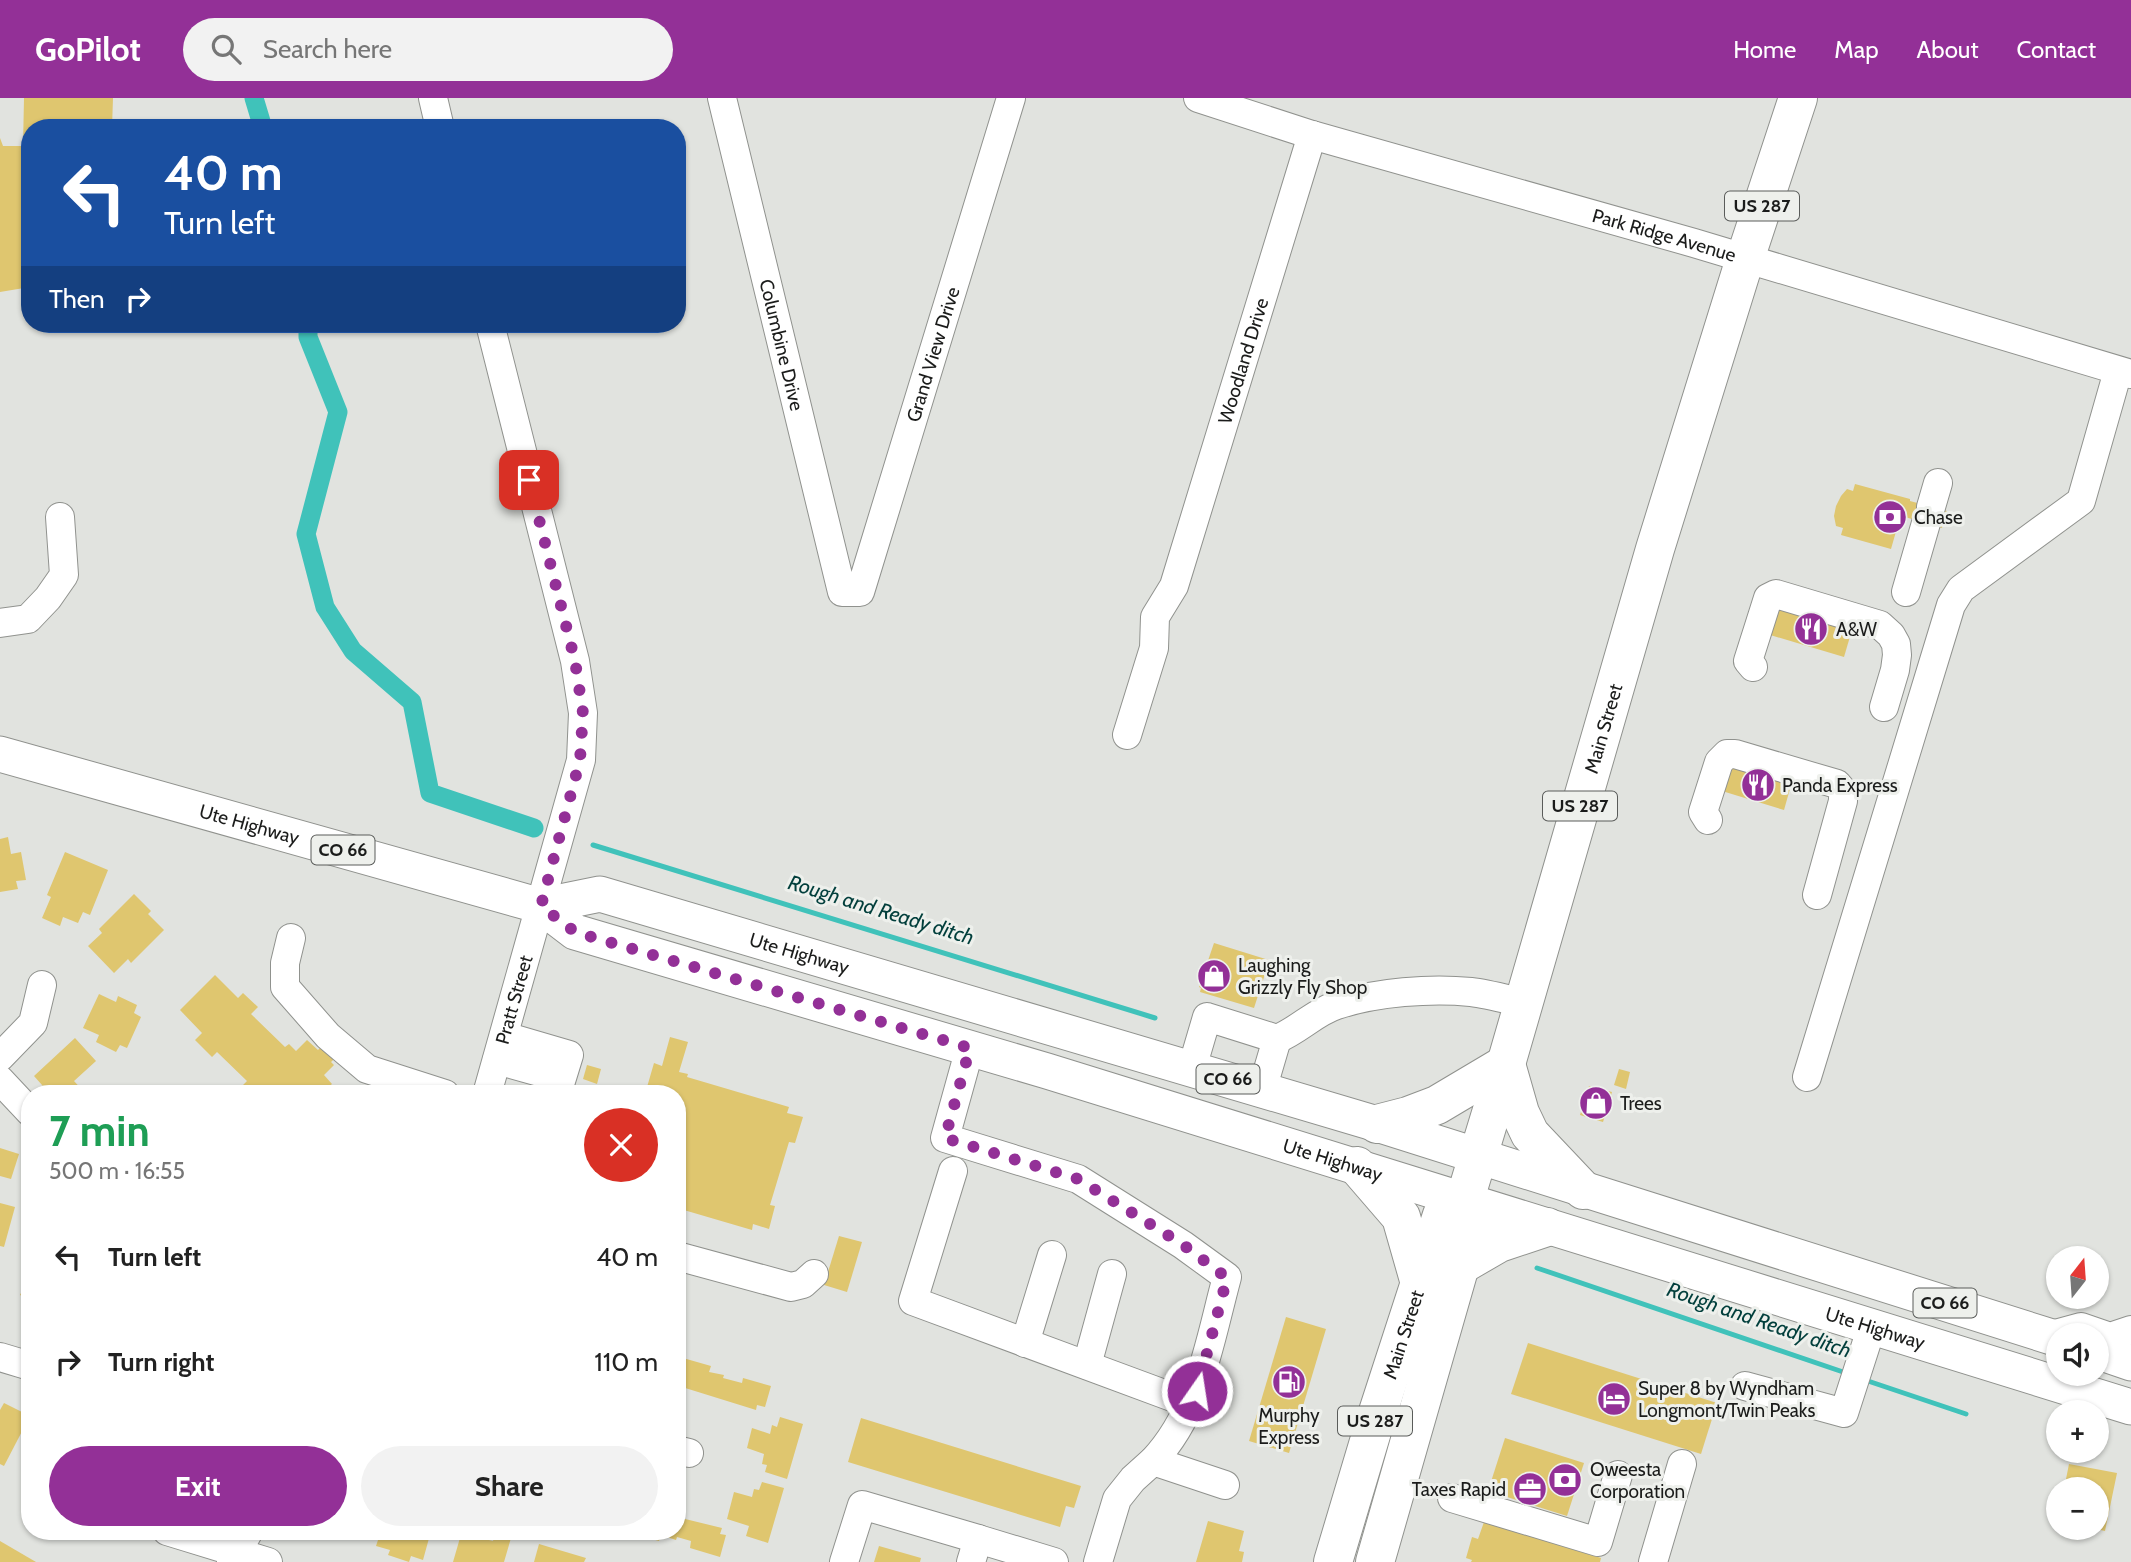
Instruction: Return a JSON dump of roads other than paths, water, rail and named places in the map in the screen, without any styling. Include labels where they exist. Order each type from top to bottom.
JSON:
[{"type":"highway","name":"US 287","points":[[1745,259],[1798,98]]},
{"type":"highway","name":"Main Street","points":[[1375,1562],[1472,1224],[1465,1199],[1655,549],[1745,259]]},
{"type":"highway","points":[[1377,1124],[1437,1105],[1506,1064],[1520,1113],[1530,1134],[1583,1191]]},
{"type":"highway","points":[[1357,1166],[1401,1217],[1419,1280]]},
{"type":"highway","name":"Main Street","points":[[1333,1562],[1419,1280],[1442,1215],[1465,1199]]},
{"type":"highway","points":[[1461,1265],[1499,1243],[1547,1227]]},
{"type":"main road","name":"Ute Highway","points":[[0,754],[541,906],[575,932],[970,1048],[1357,1166],[2131,1407]]},
{"type":"main road","name":"Ute Highway","points":[[541,906],[600,894],[1377,1124],[2046,1335]]},
{"type":"main road","points":[[2109,1356],[2131,1363]]},
{"type":"street","points":[[433,98],[438,119]]},
{"type":"street","name":"Columbine Drive","points":[[722,98],[842,592]]},
{"type":"street","name":"Grand View Drive","points":[[842,592],[860,592],[1011,98]]},
{"type":"street","name":"Park Ridge Avenue","points":[[1198,98],[1312,135],[1745,259],[2125,372]]},
{"type":"street","name":"Woodland Drive","points":[[1127,735],[1154,648],[1156,617],[1174,586],[1312,135]]},
{"type":"street","name":"Pratt Street","points":[[490,1085],[580,760],[583,713],[575,661],[492,333]]},
{"type":"street","points":[[1807,1077],[1951,605],[1961,589],[2081,500],[2125,372]]},
{"type":"street","points":[[1906,592],[1931,504]]},
{"type":"street","points":[[0,623],[28,619],[64,575],[60,517]]},
{"type":"street","points":[[1753,667],[1748,661],[1764,610],[1768,598],[1776,594],[1880,625],[1896,644],[1897,655],[1884,707]]},
{"type":"street","points":[[1708,820],[1703,813],[1719,762],[1727,754],[1735,754],[1837,784],[1843,791],[1843,801],[1817,895]]},
{"type":"street","points":[[291,938],[285,963],[285,987],[328,1036],[367,1069],[417,1085]]},
{"type":"street","points":[[0,1057],[33,1023],[42,985]]},
{"type":"street","points":[[1192,1068],[1208,1017],[1277,1039],[1296,1030],[1320,1012],[1338,1004],[1369,997],[1457,991],[1524,1003]]},
{"type":"street","points":[[1262,1090],[1277,1039]]},
{"type":"street","points":[[500,1048],[562,1076]]},
{"type":"street","points":[[970,1048],[945,1138],[1078,1179],[1182,1244],[1227,1278],[1197,1391],[1170,1443],[1133,1479],[1117,1499],[1098,1562]]},
{"type":"street","points":[[0,1080],[21,1102]]},
{"type":"street","points":[[953,1171],[913,1301],[1191,1404]]},
{"type":"street","points":[[1025,1343],[1052,1255]]},
{"type":"street","points":[[686,1258],[791,1287],[814,1275]]},
{"type":"street","points":[[1087,1365],[1112,1274]]},
{"type":"street","points":[[1745,1386],[1844,1413],[1872,1326]]},
{"type":"street","points":[[2109,1337],[2131,1330]]},
{"type":"street","points":[[0,1357],[21,1363]]},
{"type":"street","points":[[1153,1461],[1225,1485]]},
{"type":"street","points":[[1653,1562],[1682,1464]]},
{"type":"street","points":[[1452,1498],[1598,1542],[1618,1475]]},
{"type":"street","points":[[844,1562],[862,1505],[975,1551],[1054,1562]]},
{"type":"street","points":[[203,1540],[239,1549],[268,1562]]},
{"type":"waterway","name":"Rough and Ready ditch","points":[[254,98],[260,119]]},
{"type":"waterway","name":"Rough and Ready ditch","points":[[308,333],[338,412],[306,534],[325,607],[353,651],[412,702],[430,793],[534,828]]},
{"type":"waterway","name":"Rough and Ready ditch","points":[[593,845],[1155,1018]]},
{"type":"waterway","name":"Rough and Ready ditch","points":[[1537,1268],[1849,1374]]},
{"type":"waterway","name":"Rough and Ready ditch","points":[[1865,1380],[1966,1414]]},
{"type":"place","name":"Chase","points":[[1890,517]]},
{"type":"place","name":"A&W","points":[[1811,629]]},
{"type":"place","name":"Panda Express","points":[[1758,785]]},
{"type":"place","name":"Laughing Grizzly Fly Shop","points":[[1214,976]]},
{"type":"place","name":"Trees","points":[[1596,1103]]},
{"type":"place","name":"Murphy Express","points":[[1289,1382]]},
{"type":"place","name":"Super 8 by Wyndham Longmont/Twin Peaks","points":[[1614,1399]]},
{"type":"place","name":"Oweesta Corporation","points":[[1565,1480]]},
{"type":"place","name":"Taxes Rapid","points":[[1530,1489]]}]
